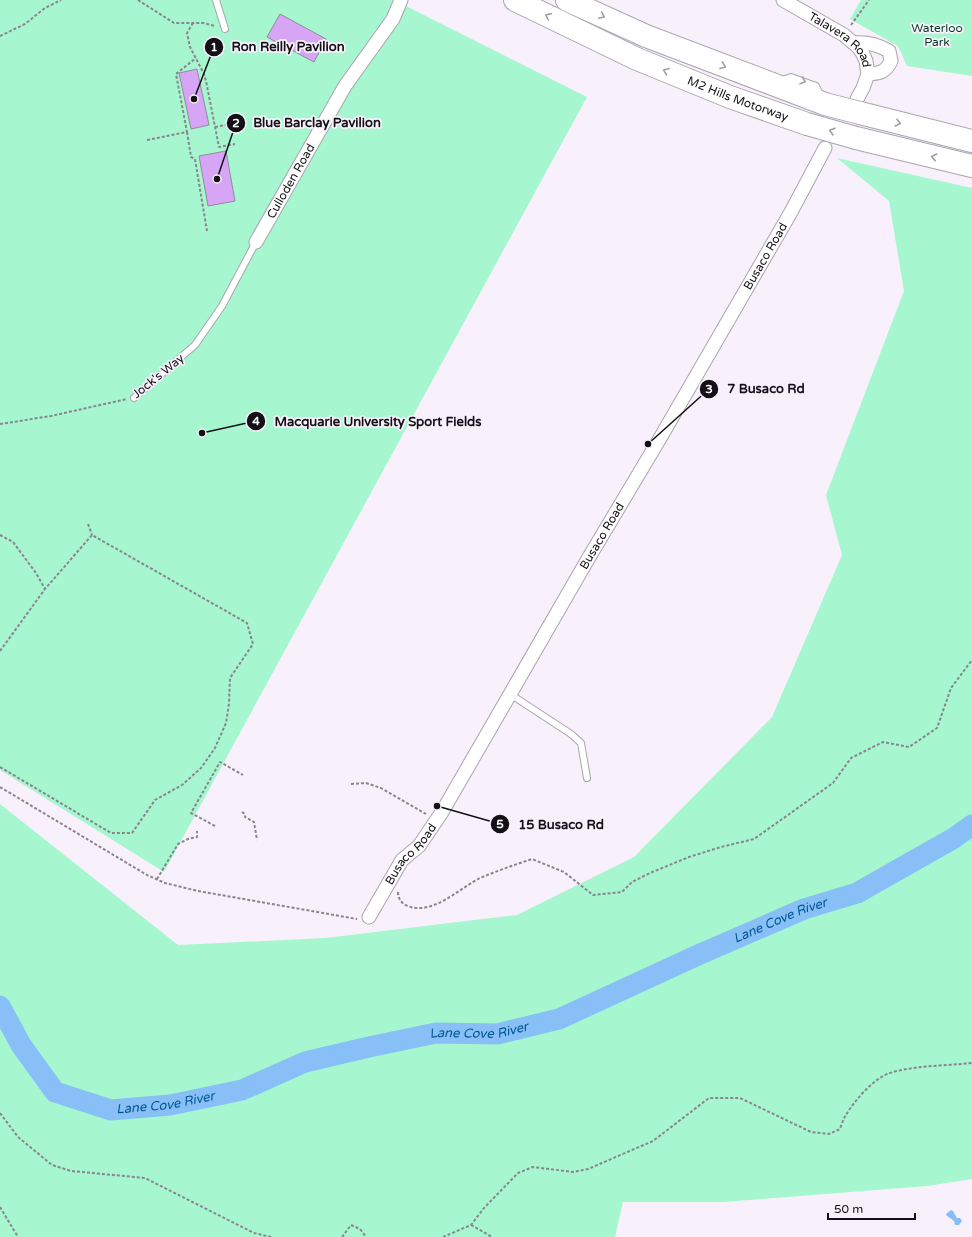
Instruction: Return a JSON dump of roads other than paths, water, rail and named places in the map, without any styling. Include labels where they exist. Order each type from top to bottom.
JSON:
[{"type":"highway","name":"M2 Hills Motorway","points":[[515,0],[637,59],[730,97],[807,124],[856,138],[972,166]]},
{"type":"highway","name":"M2 Hills Motorway","points":[[567,0],[646,36],[825,104],[858,106],[972,142]]},
{"type":"street","name":"Culloden Road","points":[[256,242],[345,86],[393,19],[401,0]]},
{"type":"street","name":"Talavera Road","points":[[783,0],[849,39],[863,54],[868,67],[868,74]]},
{"type":"street","points":[[849,39],[868,42],[880,46],[889,51],[891,61],[887,69],[879,73],[868,74],[858,106]]},
{"type":"street","name":"Busaco Road","points":[[369,916],[402,860],[419,846],[442,812],[798,200],[824,148]]},
{"type":"lane","points":[[216,0],[225,29]]},
{"type":"lane","name":"Jock's Way","points":[[134,398],[195,345],[222,306],[256,242]]},
{"type":"lane","points":[[510,694],[571,734],[581,743],[587,778]]},
{"type":"water","points":[[951,1210],[957,1218],[960,1218],[962,1221],[959,1225],[955,1225],[954,1221],[946,1215]]},
{"type":"waterway","name":"Lane Cove River","points":[[0,1006],[21,1045],[55,1092],[111,1110],[170,1105],[242,1090],[305,1062],[369,1047],[436,1033],[497,1034],[559,1019],[698,955],[804,909],[857,893],[954,838],[972,825]]},
{"type":"place","name":"Ron Reilly Pavilion","points":[[194,99]]},
{"type":"place","name":"Blue Barclay Pavilion","points":[[217,179]]},
{"type":"place","name":"Macquarie University Sport Fields","points":[[202,433]]},
{"type":"place","name":"7 Busaco Rd","points":[[648,444]]},
{"type":"place","name":"15 Busaco Rd","points":[[437,806]]},
{"type":"park label","name":"Waterloo Park","points":[[937,35]]}]
